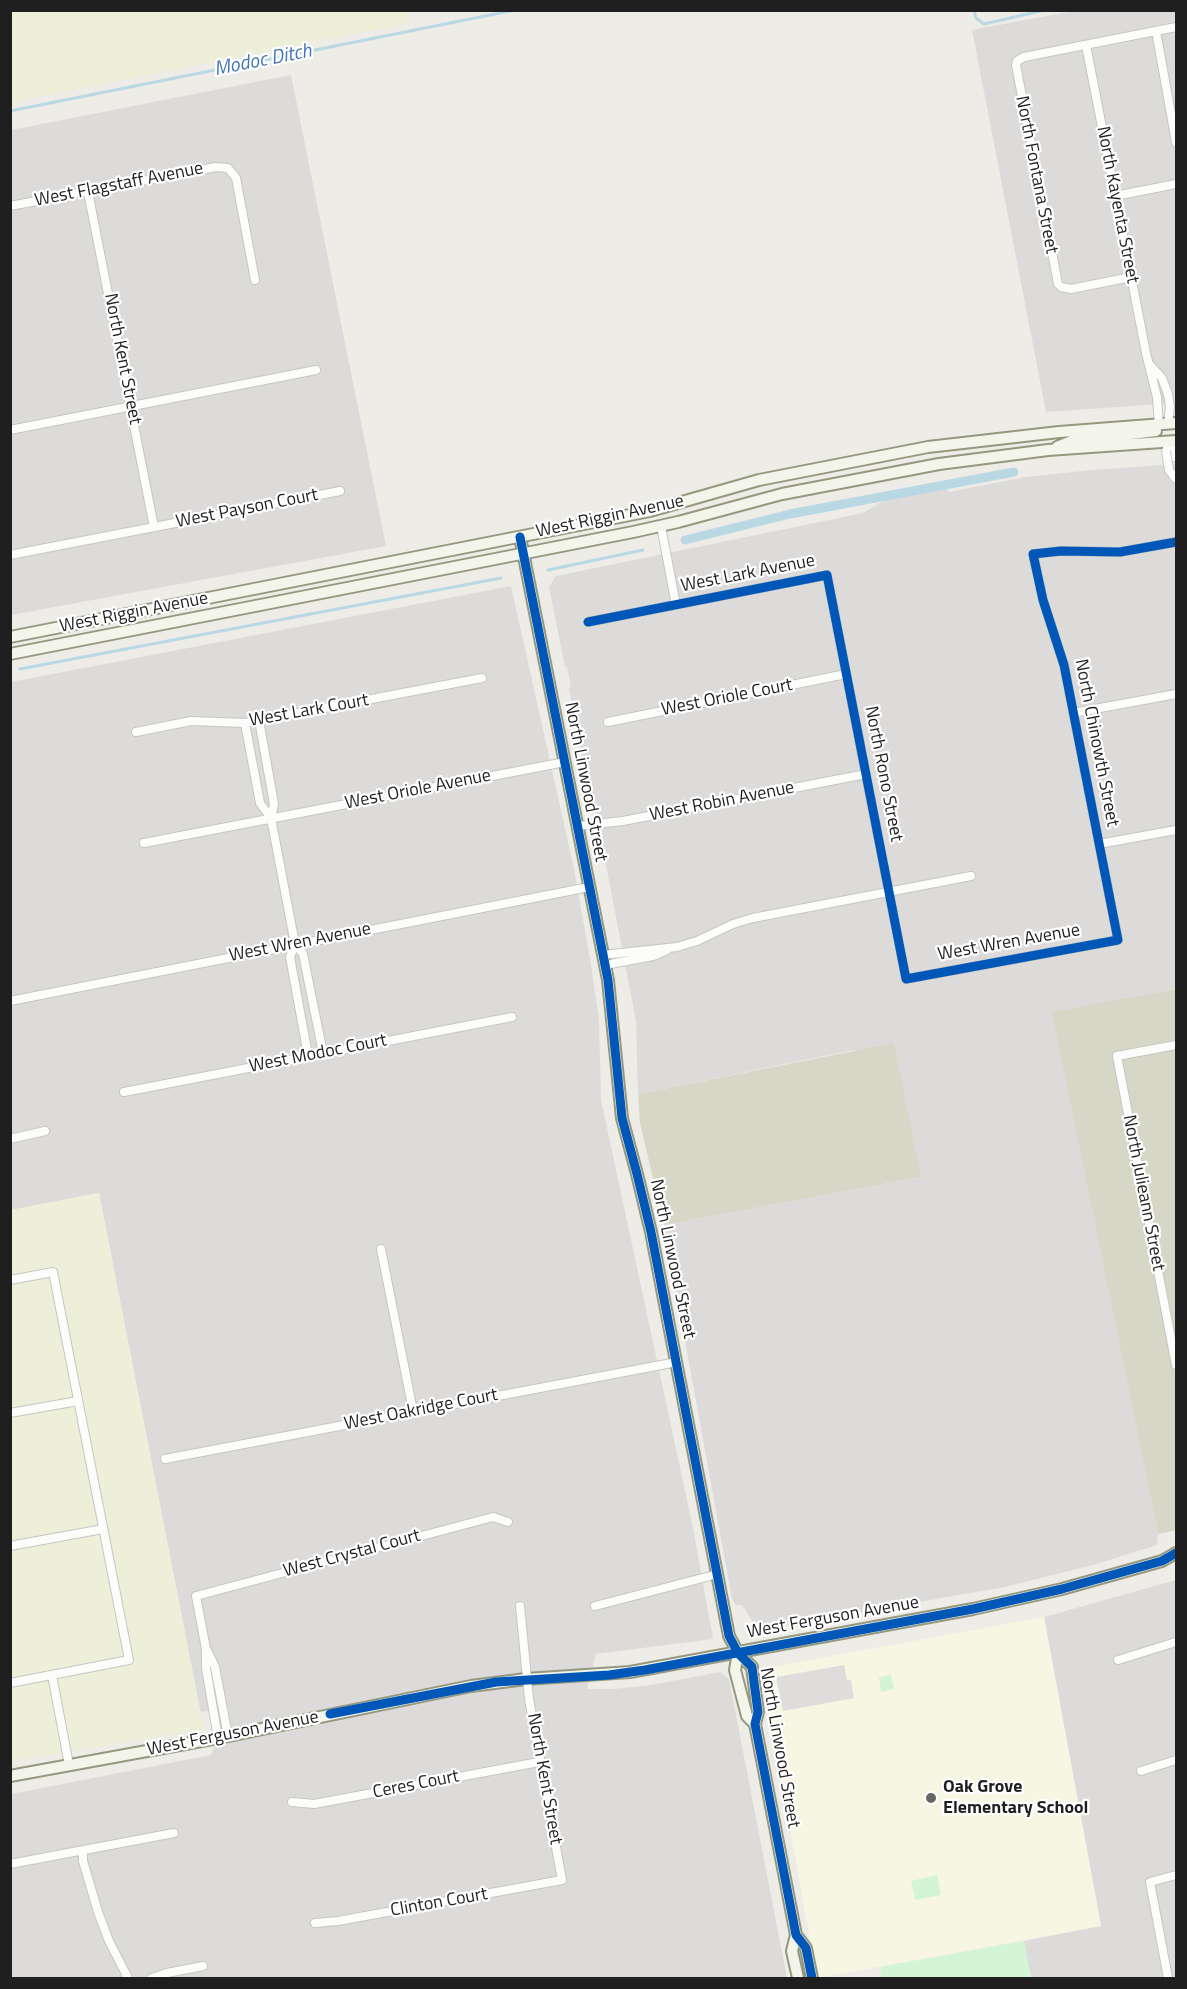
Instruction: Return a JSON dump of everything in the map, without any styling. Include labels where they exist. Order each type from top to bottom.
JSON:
[{"type":"street","points":[[1086,45],[1176,27]]},
{"type":"street","points":[[1156,31],[1176,142]]},
{"type":"street","name":"North Fontana Street","points":[[1086,45],[1024,57],[1017,61],[1016,69],[1056,279],[1061,287],[1071,289],[1131,278]]},
{"type":"street","name":"North Kayenta Street","points":[[1086,45],[1149,364],[1168,424]]},
{"type":"street","name":"West Flagstaff Avenue","points":[[10,206],[216,167],[228,168],[236,178],[255,280]]},
{"type":"street","points":[[1115,196],[1176,184]]},
{"type":"street","name":"North Kent Street","points":[[88,192],[154,527]]},
{"type":"street","name":"North Kayenta Street","points":[[1149,364],[1162,378],[1165,385],[1170,407],[1168,424]]},
{"type":"street","points":[[10,430],[316,370]]},
{"type":"street","points":[[1155,388],[1165,385]]},
{"type":"street","points":[[1048,450],[1072,441],[1161,430],[1168,424]]},
{"type":"street","name":"West Riggin Avenue","points":[[10,637],[650,511],[759,480],[928,447],[1059,432],[1168,424]]},
{"type":"street","points":[[1174,439],[1176,458]]},
{"type":"street","points":[[1174,439],[1166,451],[1169,470],[1176,479]]},
{"type":"street","name":"West Riggin Avenue","points":[[10,654],[661,526],[789,492],[939,464],[1048,450],[1174,439]]},
{"type":"street","name":"West Payson Court","points":[[10,555],[340,491]]},
{"type":"street","points":[[588,622],[676,605],[661,526]]},
{"type":"street","name":"North Linwood Street","points":[[520,537],[604,960],[613,1013],[622,1118],[646,1208],[729,1636],[738,1653],[752,1667],[758,1712],[755,1724],[796,1935],[792,1951],[798,1978]]},
{"type":"street","name":"North Chinowth Street","points":[[1118,940],[1063,657],[1043,600],[1033,554],[1061,551],[1120,552],[1176,542]]},
{"type":"street","name":"West Lark Avenue","points":[[676,605],[827,575]]},
{"type":"street","name":"North Rono Street","points":[[827,575],[906,979]]},
{"type":"street","points":[[10,644],[38,638],[52,629]]},
{"type":"street","name":"West Oriole Court","points":[[608,722],[846,674]]},
{"type":"street","name":"West Lark Court","points":[[136,732],[192,721],[245,723],[482,678]]},
{"type":"street","points":[[1074,713],[1176,694]]},
{"type":"street","points":[[259,720],[274,804],[271,818],[295,944],[303,954],[323,1053]]},
{"type":"street","points":[[245,723],[260,803],[271,818]]},
{"type":"street","name":"West Oriole Avenue","points":[[271,818],[565,762]]},
{"type":"street","name":"West Robin Avenue","points":[[577,826],[623,821],[866,774]]},
{"type":"street","points":[[144,843],[271,818]]},
{"type":"street","points":[[1099,844],[1176,830]]},
{"type":"street","points":[[604,960],[653,956],[748,920],[971,876]]},
{"type":"street","name":"West Wren Avenue","points":[[10,1001],[589,887]]},
{"type":"street","name":"West Wren Avenue","points":[[906,979],[1118,940]]},
{"type":"street","points":[[295,944],[290,957],[308,1055]]},
{"type":"street","name":"West Modoc Court","points":[[124,1092],[512,1017]]},
{"type":"street","name":"North Julieann Street","points":[[1176,1045],[1117,1056],[1176,1363]]},
{"type":"street","points":[[10,1138],[45,1131]]},
{"type":"street","points":[[381,1249],[413,1411]]},
{"type":"street","points":[[10,1280],[53,1272],[129,1660],[10,1683]]},
{"type":"street","name":"West Oakridge Court","points":[[165,1459],[677,1362]]},
{"type":"street","points":[[10,1413],[78,1401]]},
{"type":"street","name":"West Crystal Court","points":[[223,1737],[206,1668],[206,1649],[196,1596],[493,1517],[508,1522]]},
{"type":"street","points":[[10,1546],[103,1529]]},
{"type":"street","name":"West Ferguson Avenue","points":[[1162,1561],[1176,1553]]},
{"type":"street","name":"West Ferguson Avenue","points":[[10,1776],[223,1737],[428,1694],[526,1679],[618,1674],[738,1653],[1018,1600],[1162,1561],[1176,1560]]},
{"type":"street","points":[[595,1606],[718,1574]]},
{"type":"street","name":"North Kent Street","points":[[520,1606],[526,1679],[539,1762],[562,1880]]},
{"type":"street","points":[[1118,1660],[1176,1642]]},
{"type":"street","name":"North Linwood Street","points":[[738,1653],[735,1670],[747,1716],[755,1724]]},
{"type":"street","points":[[52,1675],[69,1765]]},
{"type":"street","points":[[1141,1771],[1176,1760]]},
{"type":"street","name":"Ceres Court","points":[[292,1803],[314,1804],[539,1762]]},
{"type":"street","points":[[10,1864],[174,1833]]},
{"type":"street","points":[[83,1851],[83,1861],[98,1912],[109,1941],[128,1978]]},
{"type":"street","points":[[1167,1978],[1150,1882],[1176,1875]]},
{"type":"street","name":"Clinton Court","points":[[315,1923],[338,1921],[562,1880]]},
{"type":"street","name":"North Linwood Street","points":[[796,1935],[806,1948],[812,1978]]},
{"type":"street","points":[[152,1978],[203,1966]]},
{"type":"shaded area","points":[[11,10],[407,10],[409,23],[11,102]]},
{"type":"shaded area","points":[[1074,11],[1176,11],[1176,403],[1046,412],[972,30]]},
{"type":"shaded area","points":[[291,75],[386,546],[11,615],[11,130]]},
{"type":"shaded area","points":[[1176,464],[1176,989],[1053,1013],[1158,1534],[1157,1545],[1093,1565],[1005,1587],[758,1630],[742,1605],[736,1605],[732,1599],[664,1225],[921,1177],[854,1050],[638,1094],[636,1021],[592,803],[587,766],[584,766],[569,688],[571,687],[549,587],[556,576],[863,513],[886,499],[947,486],[948,492],[1026,477]]},
{"type":"shaded area","points":[[511,586],[574,869],[599,1019],[601,1100],[693,1528],[713,1639],[596,1654],[587,1689],[651,1685],[720,1672],[729,1679],[787,1978],[11,1978],[11,1794],[211,1755],[229,1708],[200,1712],[99,1193],[11,1210],[11,682]]},
{"type":"shaded area","points":[[1176,989],[1176,1530],[1158,1534],[1052,1012]]},
{"type":"shaded area","points":[[894,1043],[921,1177],[664,1225],[640,1123],[638,1094]]},
{"type":"shaded area","points":[[99,1193],[204,1729],[11,1761],[11,1210]]},
{"type":"shaded area","points":[[1176,1580],[1176,1978],[1031,1978],[1024,1941],[1101,1926],[1044,1617]]},
{"type":"shaded area","name":"Oak Grove Elementary School","points":[[1044,1617],[1101,1926],[817,1978],[761,1669]]},
{"type":"shaded area","points":[[844,1665],[847,1680],[851,1680],[854,1698],[783,1711],[776,1677]]},
{"type":"green space","points":[[891,1675],[894,1689],[881,1692],[879,1677]]},
{"type":"green space","points":[[937,1875],[941,1895],[915,1900],[911,1881]]},
{"type":"green space","points":[[1024,1941],[1031,1978],[882,1978],[880,1967]]},
{"type":"waterway","name":"Modoc Ditch","points":[[10,111],[515,10]]},
{"type":"waterway","name":"Modoc Ditch","points":[[974,10],[976,18],[984,24],[1045,10]]},
{"type":"waterway","points":[[685,540],[790,514],[1014,472]]},
{"type":"waterway","points":[[548,570],[643,550]]},
{"type":"waterway","points":[[20,669],[501,578]]},
{"type":"cycle path","points":[[520,537],[608,980],[622,1118],[651,1232],[729,1636],[738,1653],[752,1667],[758,1712],[755,1724],[796,1935],[806,1948],[812,1978]]},
{"type":"cycle path","points":[[588,622],[827,575],[906,979],[1118,940],[1064,665],[1043,600],[1033,554],[1061,551],[1120,552],[1176,542]]},
{"type":"cycle path","points":[[330,1714],[496,1682],[609,1675],[645,1670],[973,1609],[1062,1589],[1162,1561],[1176,1553]]},
{"type":"place","name":"Oak Grove Elementary School","points":[[931,1798]]}]
